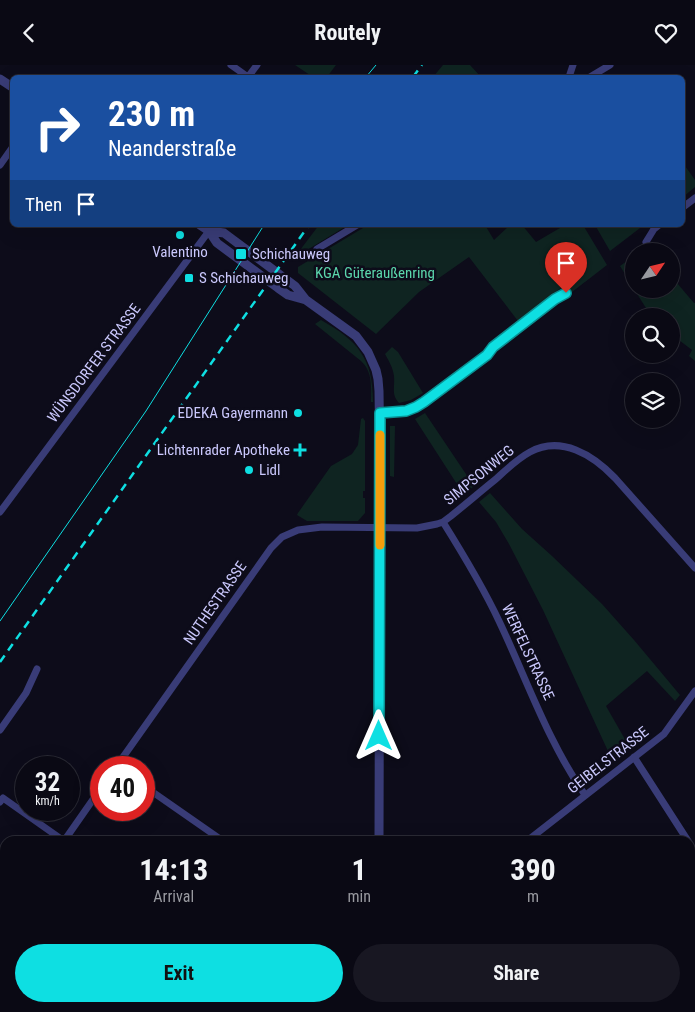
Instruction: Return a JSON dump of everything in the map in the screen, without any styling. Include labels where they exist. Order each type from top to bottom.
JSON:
[{"type":"street","points":[[231,65],[245,75]]},
{"type":"street","points":[[593,75],[610,65]]},
{"type":"street","points":[[0,165],[10,151]]},
{"type":"street","points":[[685,206],[695,198]]},
{"type":"street","points":[[203,227],[209,231],[217,243],[278,288],[288,295],[306,300],[356,336],[368,352],[374,365],[378,379],[380,413],[379,836]]},
{"type":"street","points":[[317,249],[355,227]]},
{"type":"street","points":[[646,243],[656,227]]},
{"type":"street","name":"WÜNSDORFER STRASSE","points":[[0,512],[209,231]]},
{"type":"street","points":[[380,413],[406,411],[424,402],[487,355],[493,347],[512,332],[555,299],[566,293]]},
{"type":"street","name":"SIMPSONWEG","points":[[380,528],[417,528],[443,522],[515,462],[529,453],[548,446],[569,447],[582,452],[608,471],[695,568]]},
{"type":"street","name":"WERFELSTRASSE","points":[[443,522],[482,587],[557,749],[569,771],[586,795]]},
{"type":"street","name":"NUTHESTRASSE","points":[[125,756],[270,547],[282,537],[298,530],[322,527],[380,528]]},
{"type":"street","points":[[0,730],[26,693],[37,669]]},
{"type":"street","name":"GEIBELSTRASSE","points":[[533,836],[664,733],[695,691]]},
{"type":"street","points":[[634,757],[685,836]]},
{"type":"street","points":[[155,794],[216,836]]},
{"type":"street","points":[[1,799],[56,836]]},
{"type":"street","points":[[67,836],[90,804]]},
{"type":"green space","points":[[295,65],[336,65],[328,75],[310,75]]},
{"type":"green space","points":[[443,65],[470,65],[479,75],[435,75]]},
{"type":"green space","points":[[685,166],[695,180],[695,187],[685,195]]},
{"type":"green space","points":[[317,227],[345,227],[294,258]]},
{"type":"green space","name":"KGA Güteraußenring","points":[[365,227],[486,227],[494,240],[508,227],[524,227],[536,242],[562,227],[584,227],[607,265],[572,292],[566,284],[518,321],[469,257],[419,292],[376,334],[298,273],[298,267]]},
{"type":"green space","points":[[596,227],[641,227],[610,251]]},
{"type":"green space","points":[[625,262],[625,274],[620,266]]},
{"type":"green space","points":[[680,287],[695,303],[695,361],[689,356],[692,350],[680,341],[680,308],[646,308],[640,298],[680,298]]},
{"type":"green space","points":[[321,320],[345,335],[361,352],[370,374],[373,402],[371,402],[371,385],[365,365],[315,324]]},
{"type":"green space","points":[[392,347],[398,352],[423,393],[411,400],[399,403],[394,394],[393,370],[385,354]]},
{"type":"green space","points":[[425,413],[474,486],[464,495],[415,419]]},
{"type":"green space","points":[[363,418],[365,421],[365,491],[363,491],[363,498],[365,498],[365,513],[358,521],[307,521],[297,515],[331,466],[352,454],[358,445],[361,419]]},
{"type":"green space","points":[[390,426],[395,426],[394,477],[390,476]]},
{"type":"green space","points":[[490,493],[522,529],[602,604],[680,695],[675,701],[647,671],[606,706],[630,748],[613,762],[525,575],[496,522],[479,502]]},
{"type":"tram line","points":[[368,75],[376,65]]},
{"type":"tram line","points":[[0,621],[146,411],[263,227]]},
{"type":"railway","points":[[414,75],[422,65]]},
{"type":"railway","points":[[0,662],[308,227]]},
{"type":"slow traffic","points":[[380,435],[380,545]]},
{"type":"place","name":"Valentino","points":[[180,235]]},
{"type":"place","name":"Schichauweg","points":[[241,254]]},
{"type":"place","name":"S Schichauweg","points":[[189,278]]},
{"type":"place","name":"EDEKA Gayermann","points":[[298,413]]},
{"type":"place","name":"Lichtenrader Apotheke","points":[[300,450]]},
{"type":"place","name":"Lidl","points":[[249,470]]},
{"type":"route","points":[[379,736],[380,413],[406,411],[424,402],[487,355],[493,347],[555,299],[566,293]]}]
